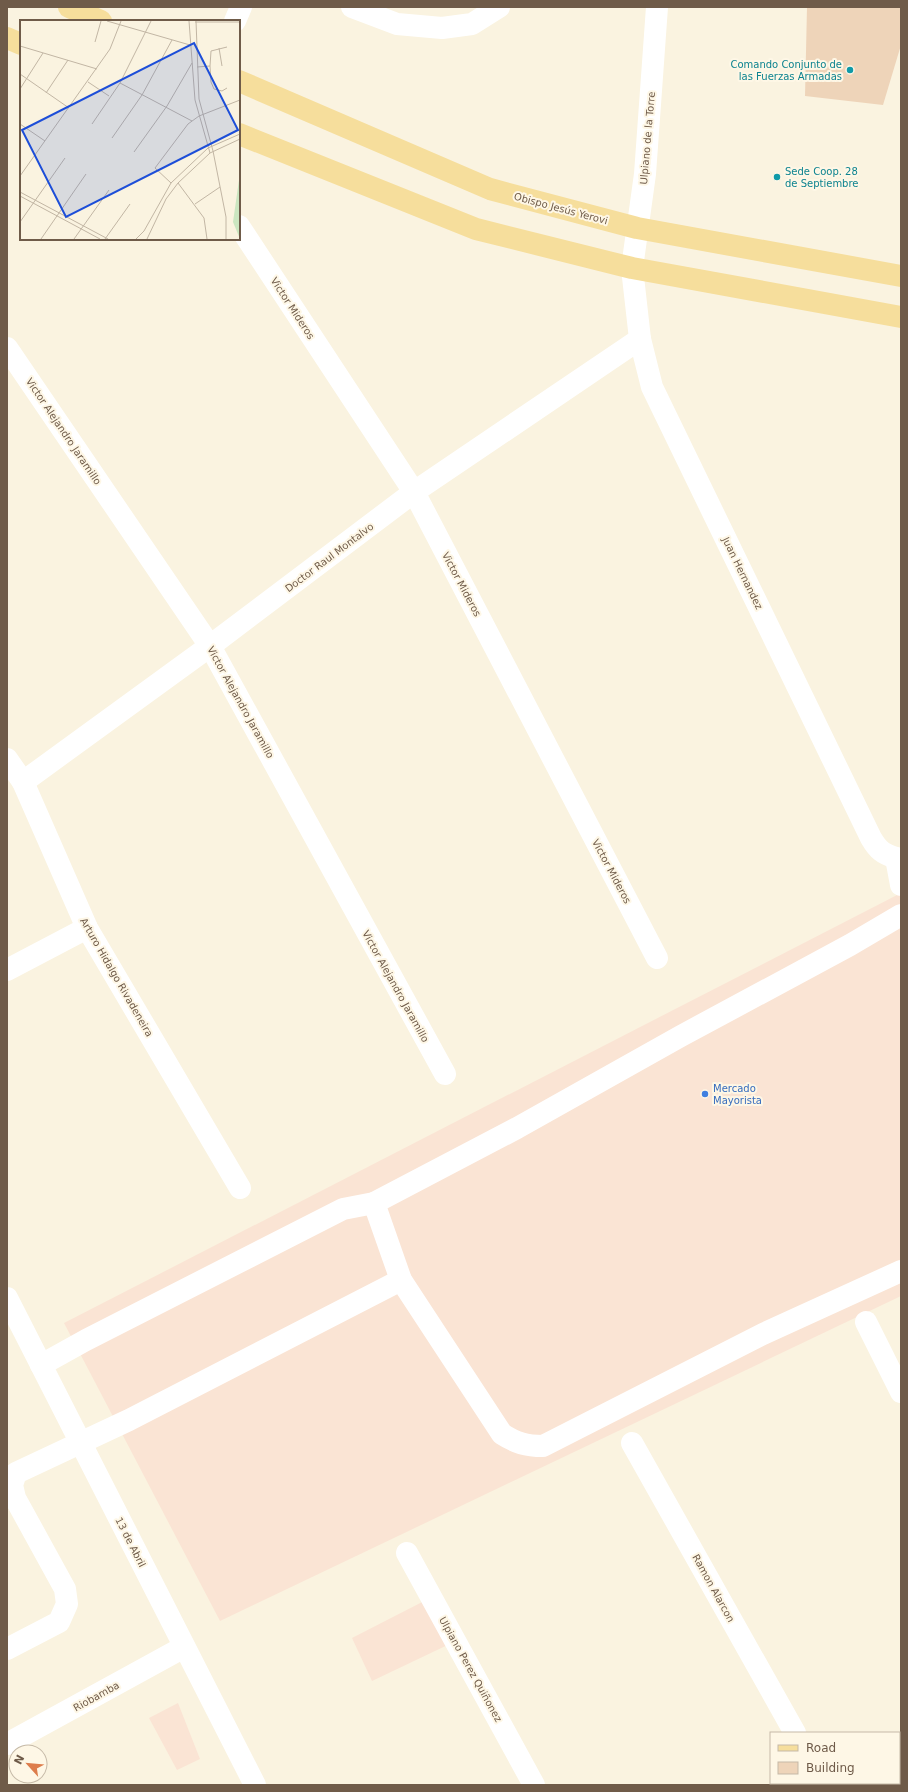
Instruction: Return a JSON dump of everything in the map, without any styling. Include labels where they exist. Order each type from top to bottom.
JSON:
[{"type":"main road","points":[[68,7],[99,20]]},
{"type":"main road","points":[[7,38],[20,44]]},
{"type":"main road","name":"Obispo Jesús Yerovi","points":[[240,81],[490,189],[637,228],[901,276]]},
{"type":"main road","points":[[240,134],[476,229],[632,268],[901,317]]},
{"type":"street","points":[[234,20],[240,7]]},
{"type":"street","points":[[352,7],[397,24],[442,28],[472,24],[498,7]]},
{"type":"street","name":"Ulpiano de la Torre","points":[[632,268],[645,174],[656,7]]},
{"type":"street","name":"Victor Mideros","points":[[240,228],[414,492],[657,958]]},
{"type":"street","name":"Juan Hernandez","points":[[632,268],[640,339],[652,387],[871,838],[877,849],[884,855],[898,858]]},
{"type":"street","name":"Doctor Raul Montalvo","points":[[23,782],[210,646],[414,492],[640,339]]},
{"type":"street","name":"Victor Alejandro Jaramillo","points":[[7,348],[210,646],[445,1074]]},
{"type":"street","name":"Arturo Hidalgo Rivadeneira","points":[[7,759],[23,782],[87,928],[240,1188]]},
{"type":"street","points":[[898,858],[901,885]]},
{"type":"street","points":[[41,1365],[86,1340],[343,1209],[374,1203],[517,1128],[681,1036],[850,945],[901,915]]},
{"type":"street","points":[[7,970],[87,928]]},
{"type":"street","points":[[374,1203],[400,1280],[502,1434],[515,1442],[528,1446],[542,1446],[762,1334],[901,1271]]},
{"type":"street","points":[[7,1650],[59,1622],[67,1604],[65,1589],[15,1498],[12,1485],[12,1470],[81,1444],[400,1280]]},
{"type":"street","name":"13 de Abril","points":[[9,1309],[41,1365],[184,1648],[256,1785]]},
{"type":"street","points":[[866,1322],[901,1392]]},
{"type":"street","name":"Ramon Alarcon","points":[[632,1443],[794,1732]]},
{"type":"street","name":"Ulpiano Perez Quiñonez","points":[[408,1553],[534,1785]]},
{"type":"street","name":"Riobamba","points":[[7,1744],[184,1648]]},
{"type":"shaded area","name":"Mercado Mayorista","points":[[901,893],[901,1296],[220,1621],[64,1323]]},
{"type":"shaded area","points":[[432,1597],[456,1641],[372,1681],[352,1638]]},
{"type":"shaded area","points":[[178,1703],[200,1759],[177,1770],[149,1718]]},
{"type":"building","name":"Comando Conjunto de las Fuerzas Armadas","points":[[807,7],[901,7],[901,45],[883,105],[805,96]]},
{"type":"building","points":[[778,1784],[804,1785],[778,1785]]},
{"type":"building","points":[[838,1784],[884,1785],[839,1785]]},
{"type":"place","name":"Comando Conjunto de las Fuerzas Armadas","points":[[850,70]]},
{"type":"place","name":"Sede Coop. 28 de Septiembre","points":[[777,177]]},
{"type":"place","name":"Mercado Mayorista","points":[[705,1094]]}]
